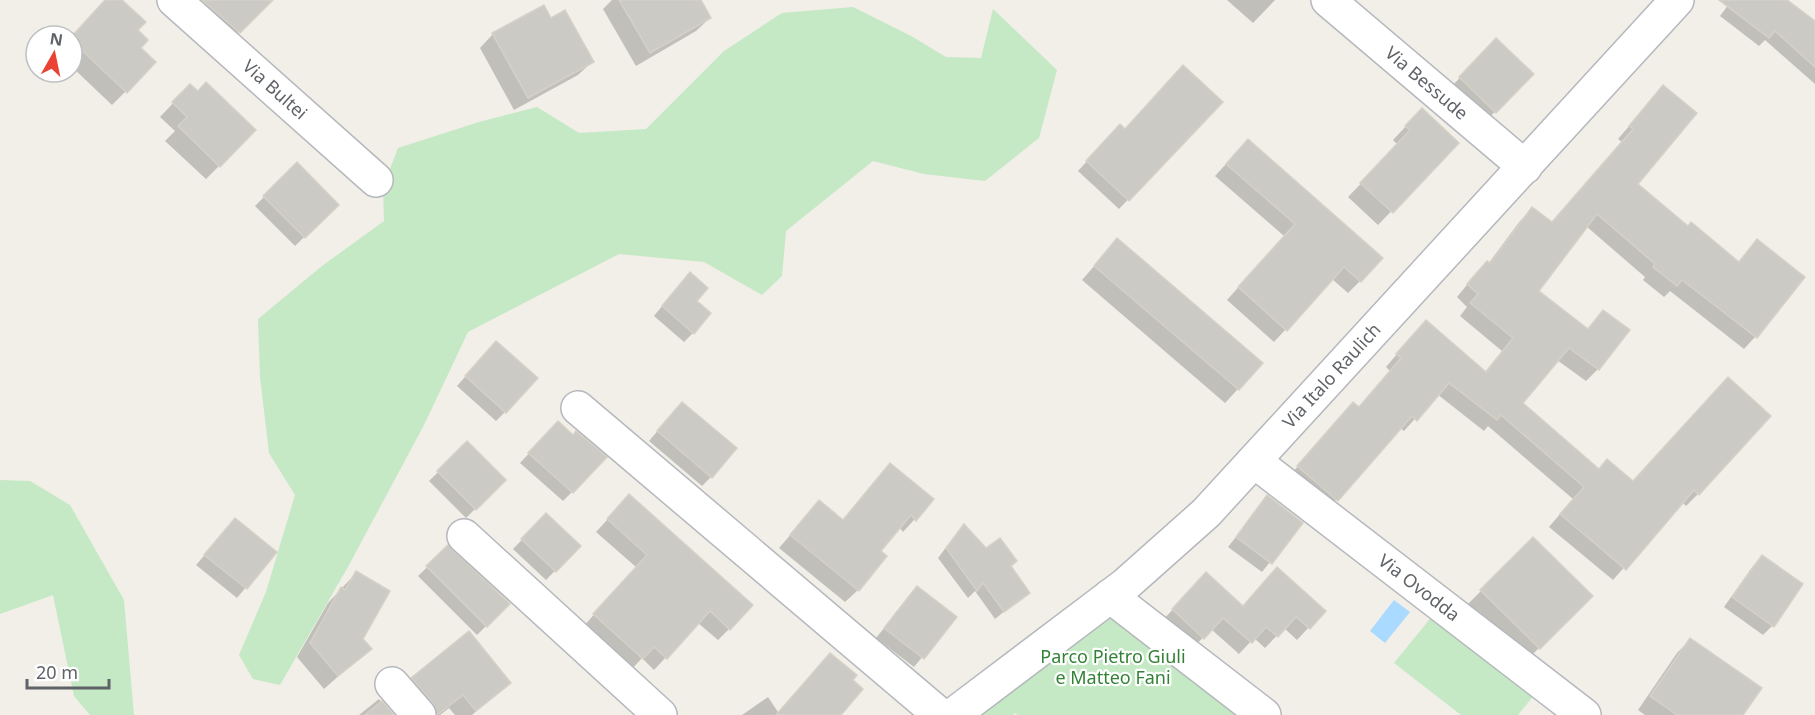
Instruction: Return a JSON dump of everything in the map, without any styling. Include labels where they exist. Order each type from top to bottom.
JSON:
[{"type":"street","name":"Via Bultei","points":[[174,0],[376,180]]},
{"type":"street","name":"Via Bessude","points":[[1328,0],[1525,167]]},
{"type":"street","name":"Via Italo Raulich","points":[[953,715],[1110,596],[1179,538],[1254,461],[1677,0]]},
{"type":"street","points":[[578,408],[940,715]]},
{"type":"street","name":"Via Ovodda","points":[[1254,461],[1584,715]]},
{"type":"street","points":[[464,536],[660,715]]},
{"type":"street","points":[[1110,596],[1263,715]]},
{"type":"street","points":[[392,684],[418,715]]},
{"type":"green space","points":[[853,7],[911,36],[946,57],[981,58],[993,9],[1057,70],[1039,138],[985,181],[924,174],[873,161],[786,231],[782,276],[762,295],[704,262],[619,254],[468,332],[424,425],[349,565],[280,685],[253,679],[239,655],[266,592],[295,495],[269,453],[260,377],[258,319],[322,266],[384,221],[383,187],[398,148],[479,122],[537,107],[579,133],[646,129],[724,51],[782,13]]},
{"type":"green space","points":[[0,480],[30,481],[70,505],[124,600],[134,715],[90,715],[74,696],[53,595],[0,614]]},
{"type":"green space","name":"Parco Pietro Giuli e Matteo Fani","points":[[1113,607],[1252,715],[1018,715],[1015,713],[1013,715],[970,715]]},
{"type":"green space","points":[[1434,614],[1535,694],[1518,715],[1461,715],[1394,663]]},
{"type":"water","points":[[1394,600],[1410,612],[1385,643],[1370,631]]},
{"type":"building","points":[[105,0],[122,0],[146,22],[138,30],[148,40],[141,48],[156,62],[127,93],[84,52],[83,24]]},
{"type":"building","points":[[202,0],[273,0],[240,33]]},
{"type":"building","points":[[619,0],[701,0],[711,18],[650,53]]},
{"type":"building","points":[[1719,0],[1787,0],[1815,21],[1815,67],[1775,31],[1769,38]]},
{"type":"building","points":[[544,5],[551,18],[565,10],[594,62],[528,98],[492,33]]},
{"type":"building","points":[[1496,38],[1534,74],[1496,113],[1459,77]]},
{"type":"building","points":[[1183,65],[1223,102],[1129,201],[1086,161],[1120,124],[1125,129]]},
{"type":"building","points":[[206,82],[256,130],[220,167],[178,126],[187,117],[172,102],[190,84],[198,91]]},
{"type":"building","points":[[1663,85],[1697,113],[1638,184],[1688,226],[1691,222],[1739,262],[1757,239],[1805,277],[1757,338],[1682,280],[1677,286],[1653,267],[1655,264],[1597,214],[1539,291],[1588,329],[1603,310],[1630,330],[1599,370],[1569,348],[1523,403],[1599,469],[1607,459],[1633,481],[1728,377],[1771,416],[1699,495],[1694,490],[1626,570],[1560,514],[1584,487],[1501,415],[1497,420],[1449,383],[1417,421],[1412,416],[1338,501],[1297,466],[1353,402],[1359,407],[1401,358],[1396,354],[1426,320],[1486,372],[1513,338],[1470,303],[1478,294],[1467,284],[1487,261],[1490,263],[1532,207],[1552,222],[1633,129],[1629,126]]},
{"type":"building","points":[[1422,108],[1459,143],[1393,213],[1360,183],[1410,130],[1405,126]]},
{"type":"building","points":[[1248,139],[1383,258],[1361,282],[1344,267],[1287,331],[1238,287],[1295,224],[1226,164]]},
{"type":"building","points":[[297,162],[339,205],[305,238],[263,196]]},
{"type":"building","points":[[1117,238],[1263,363],[1239,390],[1094,266]]},
{"type":"building","points":[[690,272],[708,288],[697,301],[711,313],[694,334],[662,306]]},
{"type":"building","points":[[496,341],[538,378],[506,413],[465,376]]},
{"type":"building","points":[[682,402],[737,448],[712,478],[657,431]]},
{"type":"building","points":[[558,421],[573,435],[576,431],[607,457],[573,493],[528,453]]},
{"type":"building","points":[[467,441],[506,480],[476,510],[437,471]]},
{"type":"building","points":[[890,463],[934,499],[916,521],[911,515],[881,551],[887,556],[859,591],[790,535],[819,500],[843,520]]},
{"type":"building","points":[[629,494],[753,605],[730,630],[710,611],[667,659],[654,647],[643,659],[593,614],[647,555],[607,519]]},
{"type":"building","points":[[1267,495],[1303,523],[1272,564],[1236,537]]},
{"type":"building","points":[[546,513],[581,546],[556,572],[521,539]]},
{"type":"building","points":[[235,518],[277,552],[247,589],[204,555]]},
{"type":"building","points":[[964,524],[986,548],[1000,538],[1017,561],[1011,566],[1030,593],[1004,612],[983,583],[977,591],[946,548]]},
{"type":"building","points":[[1533,537],[1593,596],[1540,649],[1480,590]]},
{"type":"building","points":[[448,545],[510,604],[487,627],[426,566]]},
{"type":"building","points":[[1762,555],[1803,584],[1774,627],[1732,597]]},
{"type":"building","points":[[1277,567],[1326,611],[1310,629],[1296,617],[1278,637],[1266,627],[1252,643],[1223,618],[1204,639],[1172,609],[1206,572],[1243,606]]},
{"type":"building","points":[[356,571],[390,591],[363,639],[372,649],[338,676],[310,643],[341,587],[345,590]]},
{"type":"building","points":[[917,586],[957,617],[924,659],[884,628]]},
{"type":"building","points":[[469,631],[511,683],[476,711],[463,695],[437,715],[433,703],[411,678]]},
{"type":"building","points":[[1690,638],[1762,688],[1743,715],[1677,715],[1650,696]]},
{"type":"building","points":[[830,653],[857,675],[853,680],[863,689],[841,715],[776,715]]},
{"type":"building","points":[[382,701],[394,715],[365,715]]}]
